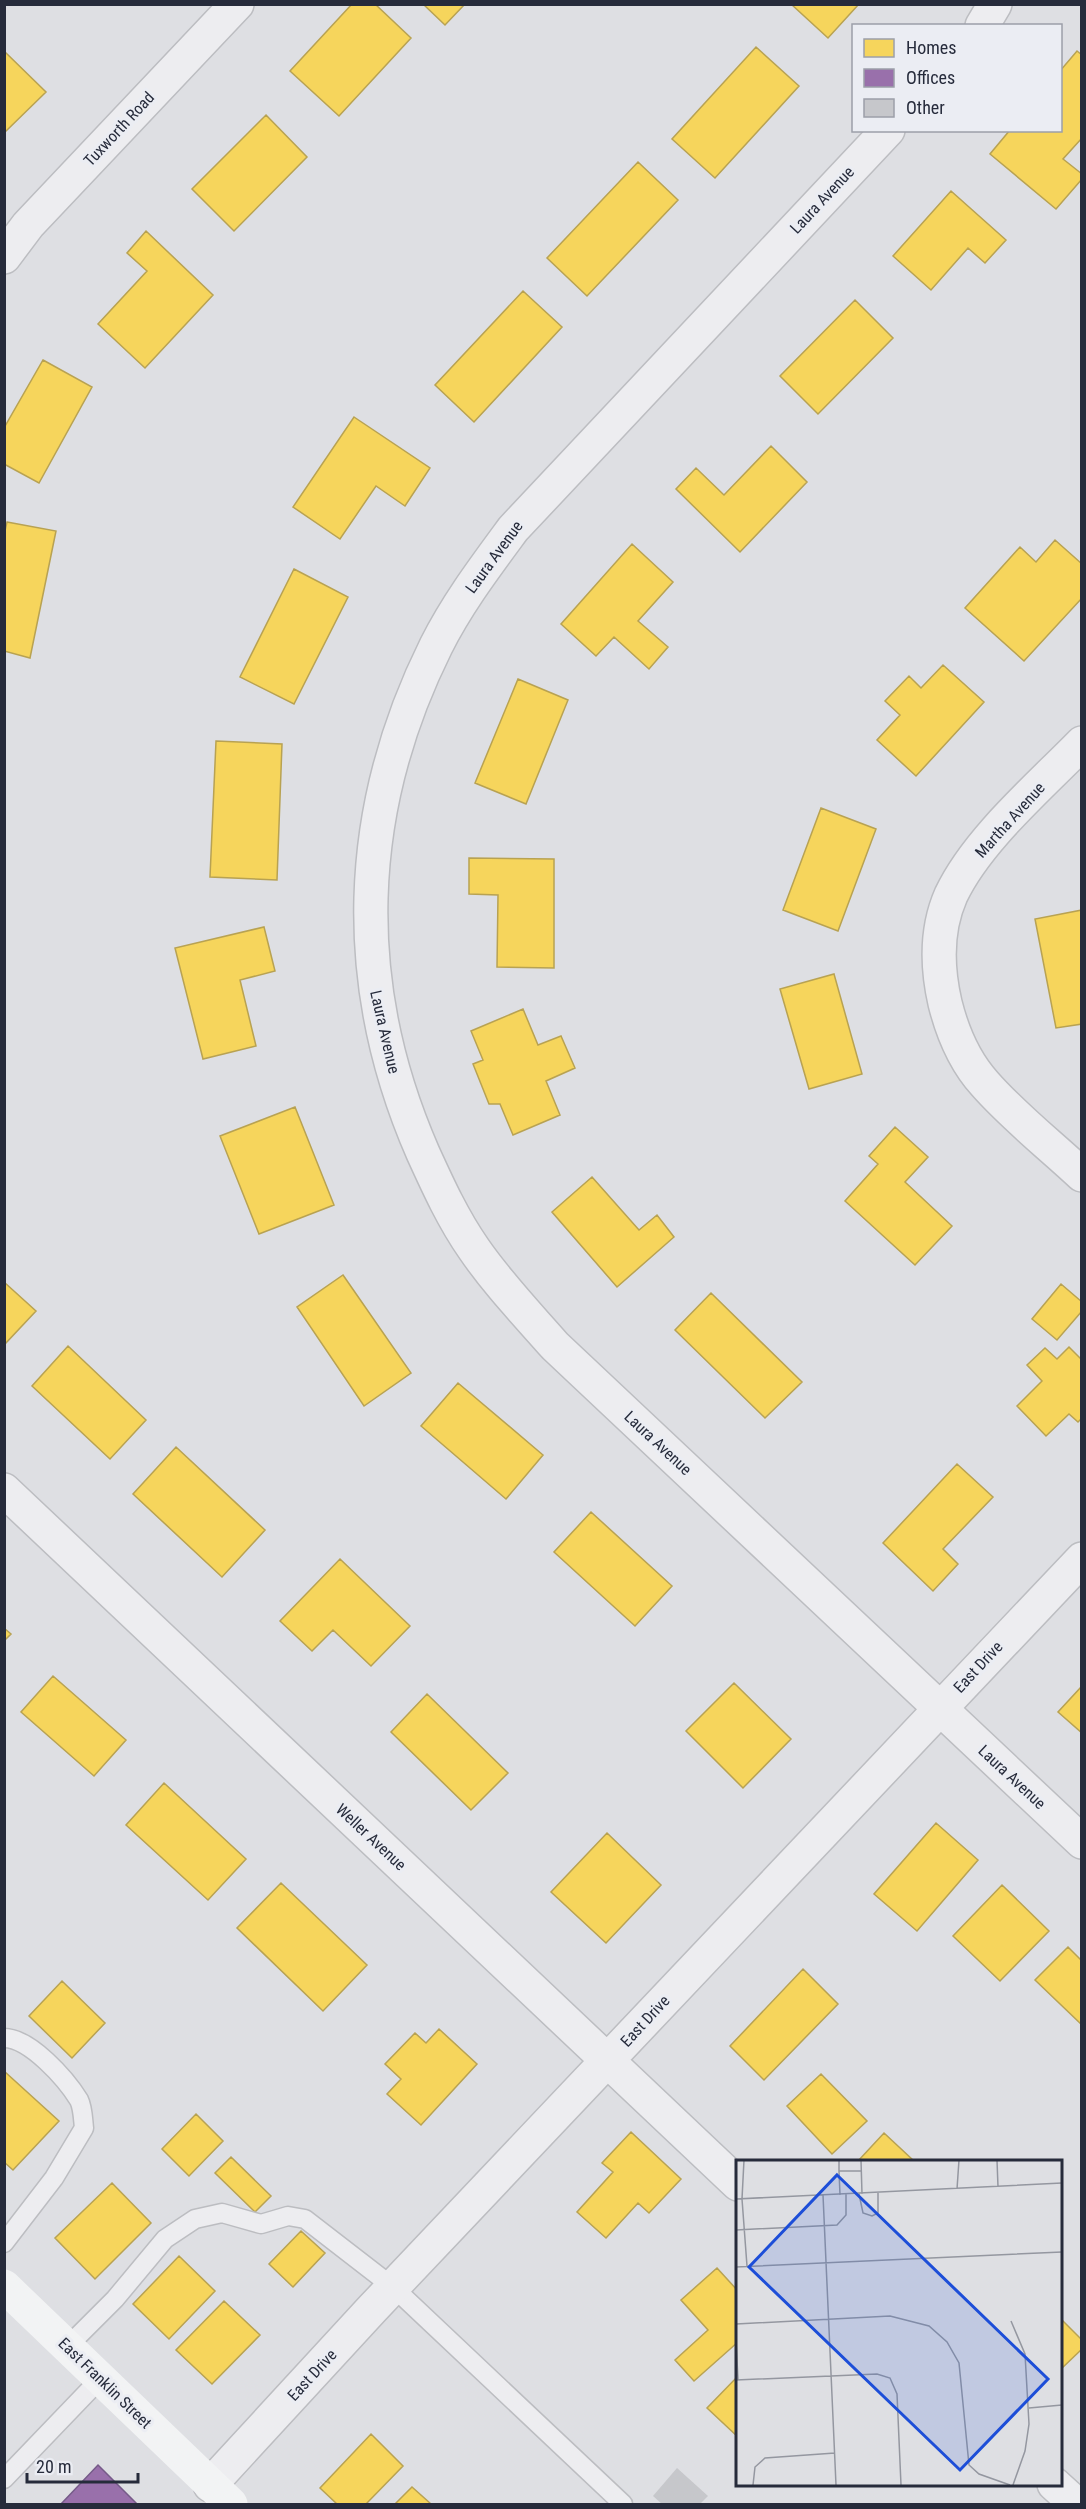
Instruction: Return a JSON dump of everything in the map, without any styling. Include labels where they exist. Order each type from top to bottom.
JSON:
[{"type":"street","name":"Tuxworth Road","points":[[4,257],[28,225],[237,4]]},
{"type":"street","points":[[983,24],[994,4]]},
{"type":"street","name":"Laura Avenue","points":[[886,132],[513,529],[466,593],[436,646],[411,703],[381,798],[374,847],[370,926],[375,991],[387,1050],[407,1116],[440,1191],[473,1247],[506,1291],[555,1346],[1082,1842]]},
{"type":"street","name":"Martha Avenue","points":[[1082,743],[991,837],[951,896],[940,935],[939,979],[949,1019],[967,1058],[984,1084],[1082,1175]]},
{"type":"street","name":"Weller Avenue","points":[[4,1490],[736,2182]]},
{"type":"street","name":"East Drive","points":[[220,2495],[393,2287],[1082,1559]]},
{"type":"street","name":"East Franklin Street","points":[[4,2286],[220,2495]]},
{"type":"street","points":[[1055,2485],[1076,2505]]},
{"type":"lane","points":[[4,2038],[12,2038],[39,2055],[62,2078],[80,2102],[84,2128],[54,2178],[4,2243]]},
{"type":"lane","points":[[68,2346],[115,2299],[165,2239],[195,2218],[222,2213],[261,2224],[288,2216],[305,2219],[393,2287],[623,2505]]},
{"type":"lane","points":[[4,2479],[101,2378]]},
{"type":"building: Homes","points":[[352,4],[375,4],[411,38],[339,116],[290,71]]},
{"type":"building: Homes","points":[[423,4],[465,4],[445,25]]},
{"type":"building: Homes","points":[[791,4],[859,4],[828,38]]},
{"type":"building: Homes","points":[[756,47],[799,86],[715,178],[672,139]]},
{"type":"building: Homes","points":[[4,51],[46,92],[4,133]]},
{"type":"building: Homes","points":[[1077,51],[1082,55],[1082,138],[1063,159],[1082,174],[1082,179],[1056,209],[990,154],[1008,132],[1062,132],[1062,69]]},
{"type":"building: Homes","points":[[266,115],[307,157],[234,231],[192,189]]},
{"type":"building: Homes","points":[[638,162],[678,200],[587,296],[547,258]]},
{"type":"building: Homes","points":[[951,191],[1006,240],[985,263],[968,248],[931,290],[893,256]]},
{"type":"building: Homes","points":[[146,231],[213,295],[145,368],[98,324],[147,271],[127,253]]},
{"type":"building: Homes","points":[[523,291],[562,327],[474,422],[435,385]]},
{"type":"building: Homes","points":[[855,300],[893,338],[818,414],[780,376]]},
{"type":"building: Homes","points":[[43,360],[92,387],[39,483],[4,464],[4,428]]},
{"type":"building: Homes","points":[[354,417],[430,468],[405,506],[376,486],[340,539],[293,507]]},
{"type":"building: Homes","points":[[771,446],[807,482],[740,552],[676,489],[696,468],[724,495]]},
{"type":"building: Homes","points":[[7,522],[56,531],[30,658],[4,651],[4,535]]},
{"type":"building: Homes","points":[[1055,540],[1082,564],[1082,598],[1024,661],[965,608],[1020,547],[1036,562]]},
{"type":"building: Homes","points":[[632,544],[673,582],[638,621],[668,647],[649,669],[614,637],[596,656],[561,624]]},
{"type":"building: Homes","points":[[294,569],[348,597],[294,704],[240,677]]},
{"type":"building: Homes","points":[[943,665],[984,702],[916,776],[877,740],[900,715],[885,701],[909,676],[921,688]]},
{"type":"building: Homes","points":[[518,679],[568,700],[526,804],[475,783]]},
{"type":"building: Homes","points":[[216,741],[282,744],[277,880],[210,877]]},
{"type":"building: Homes","points":[[821,808],[876,829],[838,931],[783,910]]},
{"type":"building: Homes","points":[[469,858],[554,859],[554,968],[497,967],[498,895],[469,894]]},
{"type":"building: Homes","points":[[1082,910],[1082,1024],[1056,1028],[1035,919]]},
{"type":"building: Homes","points":[[264,927],[275,971],[240,980],[256,1046],[203,1059],[175,948]]},
{"type":"building: Homes","points":[[834,974],[862,1074],[809,1089],[780,989]]},
{"type":"building: Homes","points":[[523,1009],[538,1045],[561,1036],[575,1068],[546,1081],[560,1115],[513,1135],[500,1104],[489,1104],[473,1064],[483,1060],[471,1031]]},
{"type":"building: Homes","points":[[295,1107],[334,1205],[259,1234],[220,1136]]},
{"type":"building: Homes","points":[[895,1127],[928,1157],[905,1182],[952,1226],[915,1265],[845,1201],[878,1164],[869,1156]]},
{"type":"building: Homes","points":[[592,1177],[639,1230],[657,1215],[674,1237],[617,1287],[552,1212]]},
{"type":"building: Homes","points":[[343,1275],[411,1373],[364,1406],[297,1307]]},
{"type":"building: Homes","points":[[4,1282],[36,1311],[4,1345]]},
{"type":"building: Homes","points":[[1061,1284],[1082,1302],[1082,1311],[1057,1340],[1032,1319]]},
{"type":"building: Homes","points":[[711,1293],[802,1382],[765,1418],[675,1330]]},
{"type":"building: Homes","points":[[68,1346],[146,1420],[110,1459],[32,1386]]},
{"type":"building: Homes","points":[[1069,1347],[1082,1360],[1082,1418],[1078,1422],[1069,1414],[1046,1436],[1017,1406],[1042,1381],[1027,1365],[1045,1348],[1057,1359]]},
{"type":"building: Homes","points":[[458,1383],[543,1455],[506,1499],[421,1426]]},
{"type":"building: Homes","points":[[176,1447],[265,1530],[222,1577],[133,1494]]},
{"type":"building: Homes","points":[[957,1464],[993,1497],[943,1549],[958,1564],[933,1591],[883,1543]]},
{"type":"building: Homes","points":[[591,1512],[672,1586],[635,1626],[554,1552]]},
{"type":"building: Homes","points":[[340,1559],[410,1626],[371,1666],[333,1630],[312,1651],[280,1621]]},
{"type":"building: Homes","points":[[4,1628],[11,1634],[4,1641]]},
{"type":"building: Homes","points":[[53,1676],[126,1740],[94,1776],[21,1712]]},
{"type":"building: Homes","points":[[734,1683],[791,1739],[743,1788],[686,1731]]},
{"type":"building: Homes","points":[[1082,1686],[1082,1733],[1058,1712]]},
{"type":"building: Homes","points":[[427,1694],[508,1773],[471,1810],[391,1732]]},
{"type":"building: Homes","points":[[164,1783],[246,1859],[208,1900],[126,1825]]},
{"type":"building: Homes","points":[[936,1823],[978,1860],[917,1931],[874,1894]]},
{"type":"building: Homes","points":[[607,1833],[661,1885],[606,1943],[551,1892]]},
{"type":"building: Homes","points":[[281,1883],[367,1965],[323,2011],[237,1928]]},
{"type":"building: Homes","points":[[1002,1885],[1049,1931],[1000,1981],[953,1936]]},
{"type":"building: Homes","points":[[1068,1947],[1082,1961],[1082,2025],[1035,1980]]},
{"type":"building: Homes","points":[[803,1969],[838,2004],[764,2080],[730,2046]]},
{"type":"building: Homes","points":[[62,1981],[105,2023],[72,2058],[29,2016]]},
{"type":"building: Homes","points":[[439,2029],[477,2064],[421,2125],[387,2094],[401,2079],[385,2064],[415,2033],[426,2043]]},
{"type":"building: Homes","points":[[4,2071],[59,2121],[13,2170],[4,2162]]},
{"type":"building: Homes","points":[[821,2074],[867,2121],[832,2154],[787,2106]]},
{"type":"building: Homes","points":[[196,2114],[223,2141],[189,2176],[162,2149]]},
{"type":"building: Homes","points":[[631,2132],[681,2179],[649,2213],[638,2203],[606,2238],[577,2212],[613,2172],[602,2163]]},
{"type":"building: Homes","points":[[884,2133],[913,2160],[859,2160]]},
{"type":"building: Homes","points":[[231,2157],[271,2196],[255,2212],[215,2173]]},
{"type":"building: Homes","points":[[112,2183],[151,2223],[95,2279],[55,2238]]},
{"type":"building: Homes","points":[[301,2231],[325,2253],[293,2287],[269,2264]]},
{"type":"building: Homes","points":[[179,2256],[215,2291],[169,2339],[133,2304]]},
{"type":"building: Homes","points":[[717,2268],[736,2289],[736,2344],[694,2381],[675,2360],[708,2330],[681,2300]]},
{"type":"building: Homes","points":[[224,2301],[260,2335],[212,2384],[176,2350]]},
{"type":"building: Homes","points":[[1062,2320],[1082,2340],[1082,2349],[1062,2368]]},
{"type":"building: Homes","points":[[736,2378],[736,2435],[707,2408]]},
{"type":"building: Homes","points":[[371,2434],[403,2466],[366,2504],[337,2504],[320,2488]]},
{"type":"building: Homes","points":[[412,2487],[431,2504],[395,2504]]},
{"type":"building: Offices","points":[[98,2465],[137,2504],[61,2504]]},
{"type":"building: Other","points":[[677,2468],[708,2496],[700,2504],[662,2504],[653,2496]]}]
